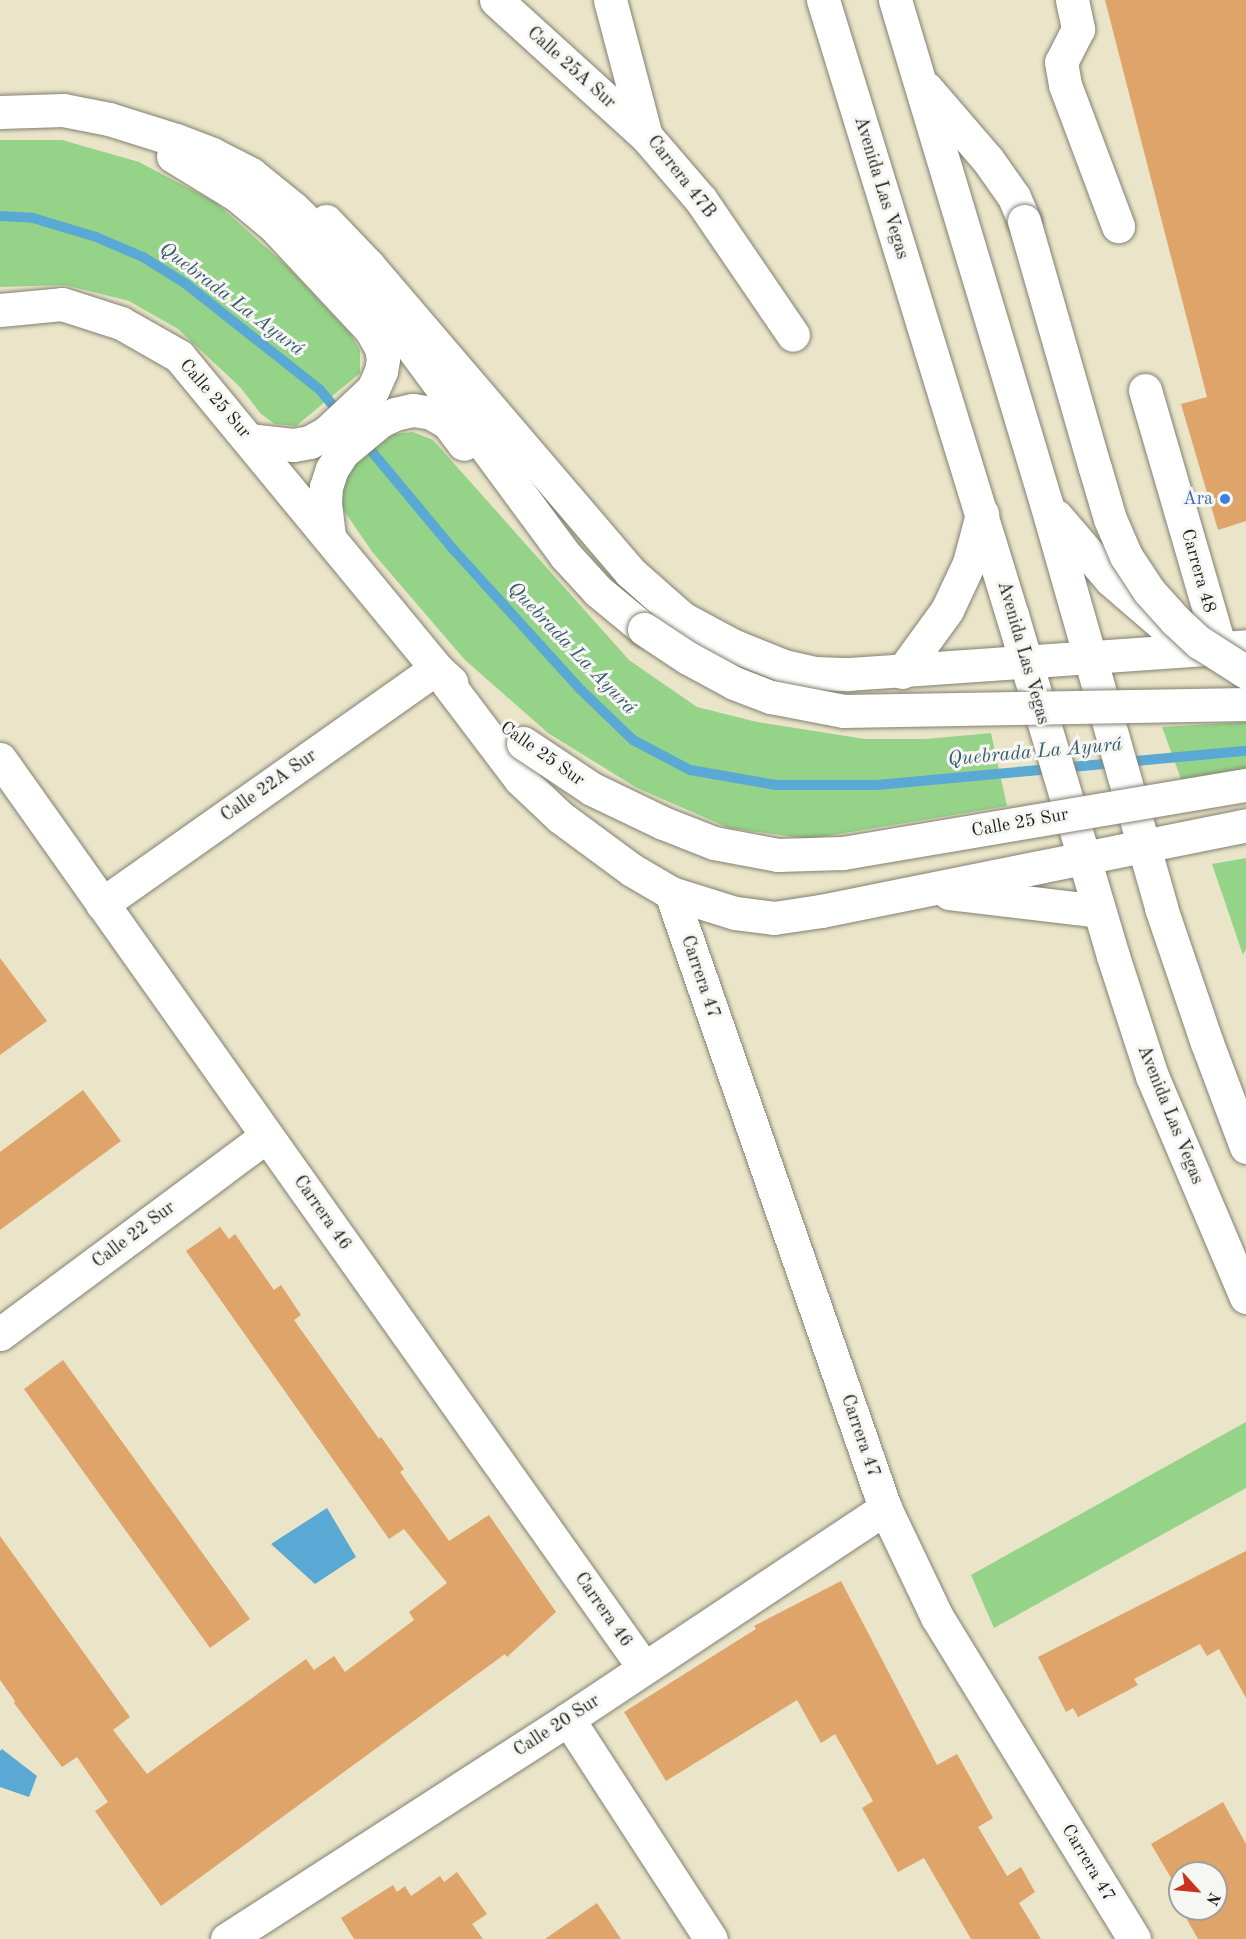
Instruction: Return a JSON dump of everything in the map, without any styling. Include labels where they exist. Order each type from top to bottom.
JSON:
[{"type":"main road","name":"Calle 25A Sur","points":[[496,0],[646,136]]},
{"type":"main road","name":"Carrera 47B","points":[[610,0],[646,136],[701,200],[793,335]]},
{"type":"main road","name":"Avenida Las Vegas","points":[[823,0],[982,514],[1099,910],[1152,1076],[1246,1297]]},
{"type":"main road","points":[[895,0],[1046,503],[1143,844],[1207,1043],[1246,1147]]},
{"type":"main road","points":[[1072,0],[1078,29],[1061,62],[1065,85],[1118,226]]},
{"type":"main road","points":[[921,82],[988,160],[1014,197],[1024,221],[1110,519],[1126,556],[1149,591],[1174,620],[1199,642],[1246,672]]},
{"type":"main road","points":[[0,112],[63,110],[109,119],[176,140],[251,174],[302,202],[348,242],[630,572],[681,618],[732,645],[784,666],[815,673],[902,672],[1220,648]]},
{"type":"main road","points":[[63,110],[173,156],[237,195],[274,226],[378,340],[383,358],[381,371],[373,389],[371,411],[334,443],[332,469],[326,487],[328,536]]},
{"type":"main road","points":[[251,174],[293,208],[326,240],[408,342],[565,555],[598,591],[644,629]]},
{"type":"main road","name":"Calle 25 Sur","points":[[0,310],[62,304],[121,323],[150,337],[179,356],[436,668],[522,743],[592,789],[663,823],[714,843],[778,855],[843,853],[1246,785]]},
{"type":"main road","name":"Carrera 48","points":[[1145,390],[1220,648]]},
{"type":"main road","points":[[371,411],[395,414],[413,410],[431,413],[448,423],[533,535],[559,560],[644,629],[688,658],[734,683],[790,701],[844,711],[1246,704]]},
{"type":"main road","points":[[250,440],[293,445],[310,441],[334,443]]},
{"type":"main road","points":[[1046,503],[1111,580],[1137,605],[1220,648]]},
{"type":"main road","points":[[902,672],[926,642],[947,610],[969,563],[982,514]]},
{"type":"main road","points":[[436,668],[520,779],[552,809],[632,870],[671,893],[735,913],[774,918],[821,911],[1083,856],[1246,825]]},
{"type":"main road","name":"Calle 22A Sur","points":[[102,904],[436,668]]},
{"type":"main road","name":"Carrera 46","points":[[0,759],[644,1668]]},
{"type":"main road","points":[[920,890],[1099,910]]},
{"type":"main road","name":"Carrera 47","points":[[671,893],[885,1508],[937,1617],[1134,1939]]},
{"type":"main road","name":"Calle 22 Sur","points":[[0,1334],[267,1136]]},
{"type":"main road","name":"Calle 20 Sur","points":[[227,1939],[568,1719],[885,1508]]},
{"type":"main road","points":[[568,1719],[711,1939]]},
{"type":"green space","points":[[0,140],[62,140],[139,162],[215,202],[288,267],[350,333],[360,350],[360,373],[296,426],[275,424],[261,414],[240,387],[178,329],[129,301],[65,285],[0,287]]},
{"type":"green space","points":[[413,432],[433,440],[629,660],[697,707],[757,722],[865,739],[926,739],[991,733],[1007,806],[809,839],[729,828],[637,788],[548,733],[465,660],[373,553],[340,505],[343,486],[351,466],[394,434]]},
{"type":"green space","points":[[1246,722],[1246,775],[1181,779],[1162,727]]},
{"type":"green space","points":[[1246,858],[1246,949],[1243,955],[1212,864]]},
{"type":"green space","points":[[1246,1422],[1246,1488],[994,1628],[971,1575]]},
{"type":"water","points":[[327,1508],[356,1557],[315,1584],[271,1544]]},
{"type":"water","points":[[2,1749],[37,1776],[29,1797],[0,1787],[0,1751]]},
{"type":"building","points":[[1105,0],[1246,0],[1246,521],[1218,530],[1181,404],[1207,397]]},
{"type":"building","points":[[0,958],[47,1021],[0,1055]]},
{"type":"building","points":[[83,1090],[121,1141],[0,1230],[0,1152]]},
{"type":"building","points":[[220,1227],[229,1239],[235,1234],[274,1290],[281,1285],[301,1315],[294,1320],[379,1439],[381,1437],[404,1469],[400,1472],[449,1541],[489,1515],[556,1612],[507,1657],[505,1654],[161,1906],[95,1811],[108,1802],[77,1757],[62,1767],[14,1703],[15,1701],[0,1680],[0,1536],[130,1717],[113,1730],[147,1774],[306,1659],[314,1670],[334,1656],[345,1672],[414,1620],[409,1612],[447,1583],[404,1529],[389,1539],[186,1251]]},
{"type":"building","points":[[63,1360],[250,1619],[210,1648],[24,1389]]},
{"type":"building","points":[[1246,1551],[1246,1698],[1219,1649],[1207,1656],[1200,1644],[1134,1679],[1138,1685],[1078,1717],[1073,1708],[1066,1712],[1038,1657]]},
{"type":"building","points":[[841,1581],[937,1765],[957,1754],[993,1818],[978,1827],[1007,1876],[1021,1867],[1035,1892],[1019,1903],[1041,1939],[971,1939],[924,1858],[898,1872],[862,1808],[873,1801],[835,1734],[821,1743],[797,1700],[666,1781],[624,1712],[756,1629],[754,1626]]},
{"type":"building","points":[[1223,1802],[1246,1844],[1246,1939],[1198,1939],[1188,1921],[1228,1921],[1228,1861],[1168,1861],[1168,1873],[1151,1844]]},
{"type":"building","points":[[457,1872],[487,1914],[472,1924],[483,1939],[354,1939],[341,1918],[393,1885],[397,1892],[405,1886],[411,1896],[440,1876],[444,1882]]},
{"type":"building","points":[[597,1903],[621,1939],[545,1939]]},
{"type":"waterway","name":"Quebrada La Ayurá","points":[[0,216],[33,218],[96,237],[143,257],[186,284],[320,390],[341,415]]},
{"type":"waterway","name":"Quebrada La Ayurá","points":[[363,441],[453,549],[581,690],[633,740],[690,770],[776,785],[877,785],[1246,751]]},
{"type":"place","name":"Ara","points":[[1225,499]]}]
